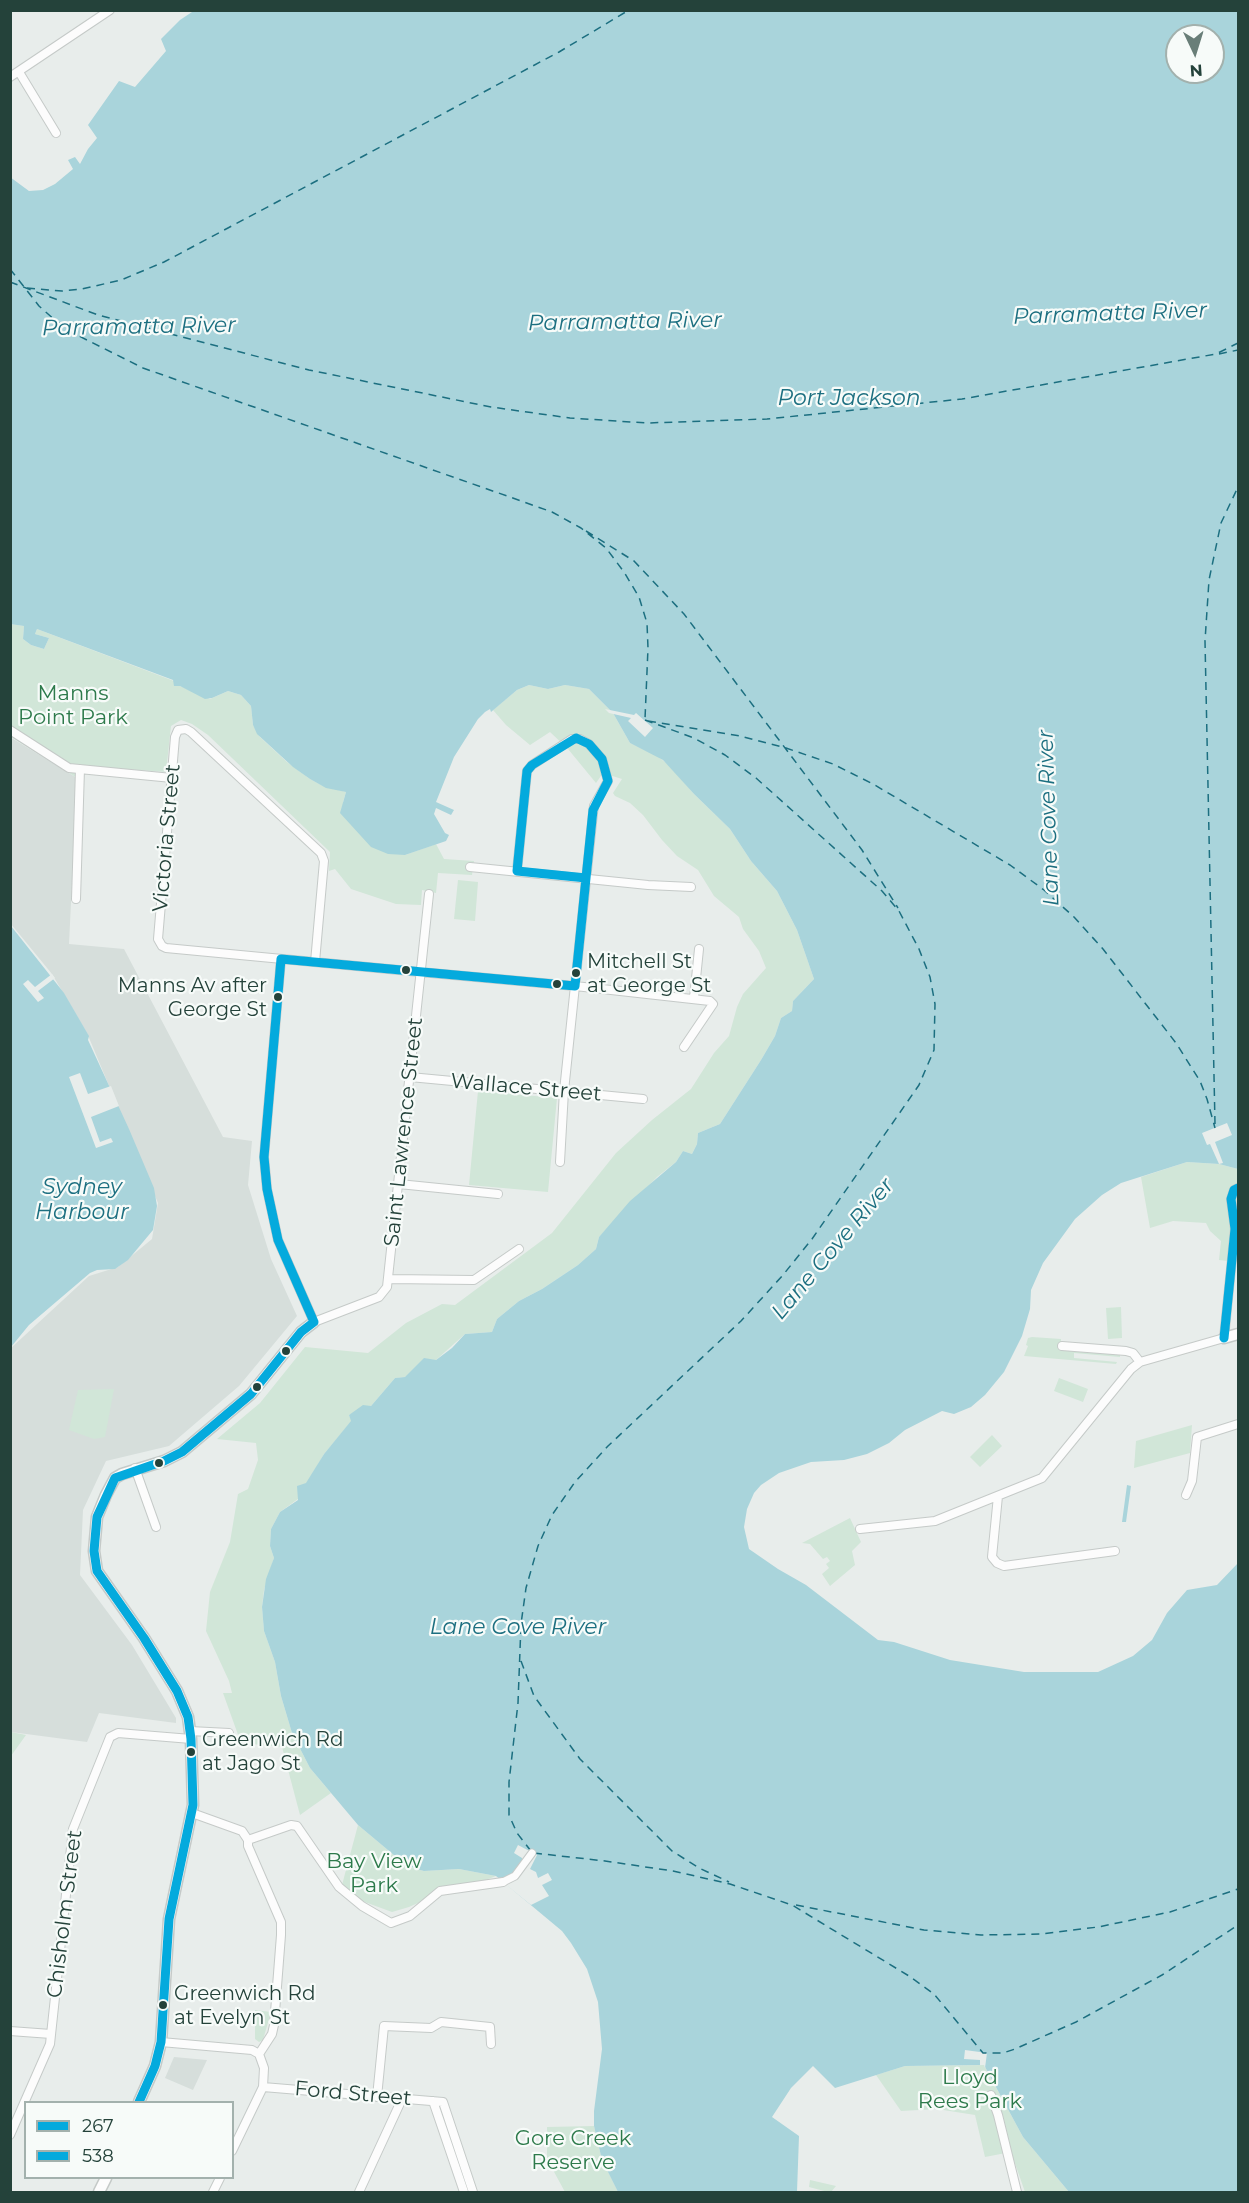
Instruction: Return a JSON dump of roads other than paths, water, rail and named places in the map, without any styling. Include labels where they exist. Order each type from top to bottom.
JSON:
[{"type":"street","points":[[56,133],[15,74],[110,10]]},
{"type":"street","name":"Victoria Street","points":[[281,958],[166,948],[158,939],[175,737],[178,729],[191,732],[321,853],[324,861],[315,962]]},
{"type":"street","points":[[10,730],[69,768],[172,778]]},
{"type":"street","points":[[517,871],[525,778],[530,768],[572,739],[579,738],[589,744],[602,759],[608,784],[593,810],[564,1091],[560,1162]]},
{"type":"street","points":[[76,899],[80,769]]},
{"type":"street","points":[[470,867],[692,887]]},
{"type":"street","name":"Saint Lawrence Street","points":[[389,1279],[429,894]]},
{"type":"street","points":[[694,998],[699,949]]},
{"type":"street","points":[[314,1322],[278,1240],[267,1189],[264,1157],[281,958],[710,1001],[713,1004],[684,1047]]},
{"type":"street","name":"Wallace Street","points":[[410,1077],[643,1099]]},
{"type":"street","points":[[399,1184],[498,1194]]},
{"type":"street","points":[[1224,1338],[1237,1227],[1231,1199],[1234,1190],[1239,1188]]},
{"type":"street","points":[[140,2101],[155,2066],[161,2042],[169,1919],[192,1813],[194,1792],[188,1717],[177,1691],[144,1638],[102,1579],[94,1561],[97,1517],[106,1494],[115,1478],[135,1468],[164,1461],[182,1452],[251,1394],[301,1332],[314,1322],[379,1297],[387,1287],[389,1279],[474,1280],[519,1249]]},
{"type":"street","points":[[860,1529],[935,1521],[1042,1478],[1126,1373],[1140,1362],[1239,1334]]},
{"type":"street","points":[[1062,1346],[1126,1351],[1133,1353],[1140,1362]]},
{"type":"street","points":[[1186,1495],[1192,1481],[1197,1437],[1239,1424]]},
{"type":"street","points":[[135,1468],[156,1527]]},
{"type":"street","points":[[998,1496],[992,1557],[997,1563],[1004,1566],[1115,1551]]},
{"type":"street","name":"Chisholm Street","points":[[25,2101],[49,2049],[74,1829],[110,1737],[118,1733],[190,1735]]},
{"type":"street","points":[[190,1735],[229,1733]]},
{"type":"street","points":[[192,1813],[242,1831],[248,1840],[248,1846],[281,1926],[274,2025],[272,2034],[259,2054]]},
{"type":"street","points":[[248,1840],[291,1825],[297,1826],[339,1887],[362,1906],[391,1923],[410,1916],[440,1891],[503,1882],[515,1876],[532,1853]]},
{"type":"street","points":[[377,2097],[384,2025],[431,2028],[441,2022],[490,2027],[491,2044]]},
{"type":"street","points":[[10,2031],[51,2034]]},
{"type":"street","points":[[161,2042],[252,2050],[259,2054],[264,2068],[263,2087],[234,2147]]},
{"type":"street","name":"Ford Street","points":[[263,2087],[438,2101]]},
{"type":"street","points":[[991,2095],[1017,2193]]},
{"type":"street","points":[[359,2193],[402,2098]]},
{"type":"street","points":[[438,2101],[464,2193]]},
{"type":"street","points":[[438,2101],[472,2193]]},
{"type":"street","name":"Chisholm Street","points":[[10,2135],[24,2104]]},
{"type":"street","points":[[99,2193],[106,2179]]},
{"type":"street","points":[[213,2193],[220,2179]]},
{"type":"water","name":"Port Jackson","points":[[202,11],[1238,11],[1238,1169],[1219,1164],[1187,1162],[1121,1183],[1102,1195],[1075,1219],[1043,1263],[1031,1290],[1030,1309],[1022,1336],[1004,1372],[985,1395],[971,1407],[954,1414],[942,1411],[905,1430],[889,1443],[867,1454],[844,1460],[811,1462],[779,1473],[761,1485],[754,1493],[747,1509],[744,1527],[749,1549],[806,1585],[878,1640],[894,1642],[950,1660],[1024,1672],[1098,1672],[1133,1656],[1152,1640],[1167,1613],[1187,1590],[1217,1585],[1238,1563],[1238,2192],[1069,2192],[1023,2137],[984,2065],[980,2065],[905,2066],[835,2088],[813,2066],[791,2088],[772,2117],[799,2136],[797,2192],[618,2192],[602,2160],[594,2126],[602,2049],[598,2002],[587,1969],[571,1943],[562,1931],[496,1876],[459,1869],[424,1871],[401,1861],[358,1825],[310,1768],[292,1733],[281,1696],[275,1662],[264,1631],[262,1607],[266,1579],[274,1558],[270,1546],[271,1529],[280,1512],[298,1500],[297,1486],[306,1483],[324,1454],[351,1421],[349,1415],[363,1405],[371,1406],[395,1378],[405,1377],[424,1358],[436,1360],[465,1334],[492,1332],[497,1319],[519,1301],[578,1265],[596,1249],[599,1237],[630,1201],[676,1162],[683,1151],[692,1154],[697,1144],[698,1133],[720,1124],[775,1036],[781,1018],[792,1011],[793,1001],[814,979],[797,930],[777,891],[751,861],[730,829],[663,760],[630,743],[613,713],[589,689],[565,685],[548,689],[529,685],[517,690],[491,712],[490,709],[485,712],[454,757],[436,802],[454,810],[451,815],[436,808],[434,814],[445,833],[449,835],[446,841],[405,855],[388,854],[371,847],[340,813],[346,792],[326,788],[310,779],[293,767],[257,734],[253,725],[251,706],[241,695],[228,691],[205,699],[180,686],[174,686],[173,680],[37,629],[35,634],[49,638],[44,649],[31,645],[23,639],[24,626],[10,624],[10,177],[29,191],[43,190],[55,184],[73,169],[68,160],[75,157],[80,164],[97,138],[88,125],[119,81],[135,87],[166,51],[161,39],[180,20],[192,12]]},
{"type":"water","name":"Sydney Harbour","points":[[11,926],[64,993],[89,1036],[88,1040],[154,1188],[157,1206],[153,1230],[128,1260],[115,1269],[97,1270],[90,1273],[29,1325],[11,1347]]},
{"type":"water","points":[[1127,1485],[1131,1486],[1126,1522],[1122,1522]]},
{"type":"place","name":"Mitchell St at George St","points":[[576,973]]},
{"type":"place","name":"Manns Av after George St","points":[[278,997]]},
{"type":"place","name":"Greenwich Rd at Jago St","points":[[191,1752]]},
{"type":"place","name":"Greenwich Rd at Evelyn St","points":[[163,2005]]},
{"type":"water label","name":"Parramatta River","points":[[1110,314]]},
{"type":"water label","name":"Parramatta River","points":[[625,322]]},
{"type":"water label","name":"Parramatta River","points":[[139,327]]},
{"type":"water label","name":"Lane Cove River","points":[[1049,818]]},
{"type":"water label","name":"Lane Cove River","points":[[833,1249]]},
{"type":"water label","name":"Lane Cove River","points":[[518,1628]]},
{"type":"park label","name":"Manns Point Park","points":[[73,706]]},
{"type":"park label","name":"Bay View Park","points":[[374,1874]]},
{"type":"park label","name":"Lloyd Rees Park","points":[[970,2090]]},
{"type":"park label","name":"Gore Creek Reserve","points":[[573,2151]]}]
